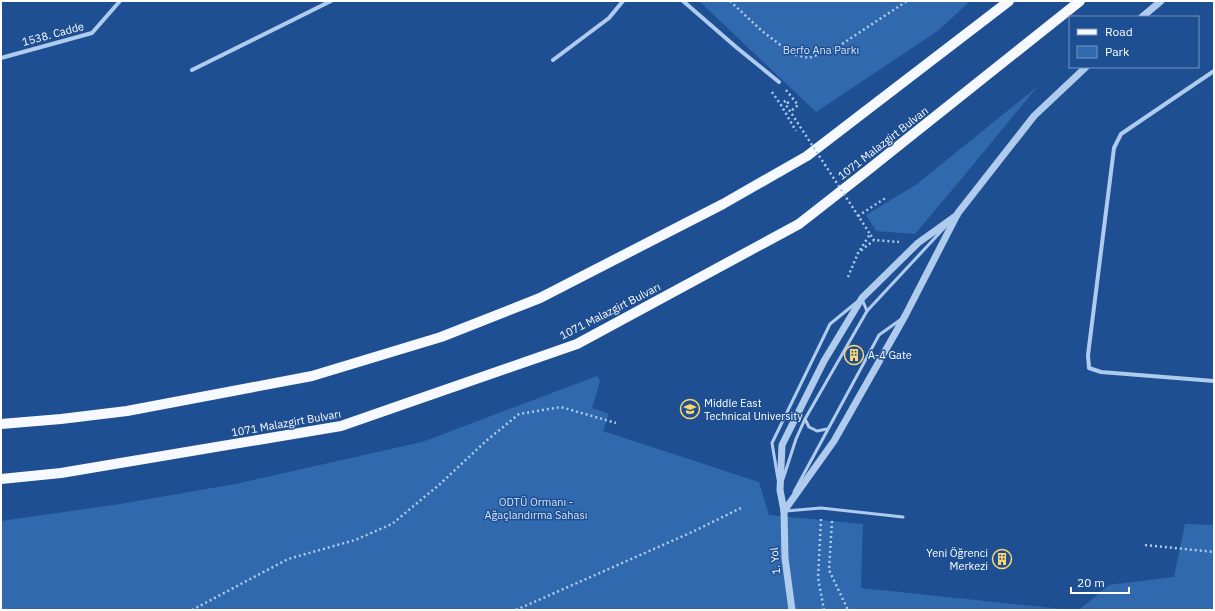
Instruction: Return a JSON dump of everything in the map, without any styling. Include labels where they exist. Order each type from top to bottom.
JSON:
[{"type":"main road","points":[[1,424],[127,411],[312,376],[441,337],[540,298],[723,204],[807,156],[1009,1]]},
{"type":"main road","name":"1071 Malazgirt Bulvarı","points":[[1,478],[60,474],[340,426],[577,344],[799,224],[1080,1]]},
{"type":"street","name":"1538. Cadde","points":[[1,58],[92,33],[120,1]]},
{"type":"street","points":[[192,70],[331,1]]},
{"type":"street","points":[[553,60],[609,18],[623,1]]},
{"type":"street","points":[[683,1],[780,82]]},
{"type":"street","points":[[1143,16],[1161,1]]},
{"type":"street","points":[[784,511],[834,441],[905,316],[958,213],[1034,116],[1085,68]]},
{"type":"street","points":[[1214,71],[1121,134],[1114,148],[1088,355],[1089,368],[1101,372],[1214,381]]},
{"type":"street","name":"1. Yol","points":[[792,610],[785,558],[784,511],[780,490],[782,445],[824,361],[862,298],[918,243],[958,213]]},
{"type":"lane","points":[[780,490],[794,445],[805,419],[867,311],[958,213]]},
{"type":"lane","points":[[780,490],[774,462],[772,443],[830,324],[862,298],[867,311]]},
{"type":"lane","points":[[784,511],[879,335],[905,316]]},
{"type":"lane","points":[[805,419],[809,427],[818,431],[827,429]]},
{"type":"lane","points":[[784,511],[821,508],[903,517]]},
{"type":"path","points":[[730,1],[762,31],[783,47],[796,55],[809,58],[836,48],[907,1]]},
{"type":"path","points":[[780,82],[798,105],[790,112]]},
{"type":"path","points":[[781,105],[786,100],[788,104],[786,105],[790,112],[874,240]]},
{"type":"path","points":[[858,216],[887,197]]},
{"type":"path","points":[[848,277],[858,253],[870,234]]},
{"type":"path","points":[[858,253],[874,240],[918,243]]},
{"type":"path","points":[[192,610],[288,559],[355,540],[392,524],[519,414],[561,407],[616,423]]},
{"type":"path","points":[[516,610],[690,533],[741,508]]},
{"type":"path","points":[[821,508],[818,578],[824,610]]},
{"type":"path","points":[[832,509],[830,570],[848,610]]},
{"type":"path","points":[[1145,545],[1214,552]]},
{"type":"green space","name":"Berfo Ana Parkı","points":[[699,1],[970,1],[939,30],[816,112]]},
{"type":"green space","points":[[1037,87],[915,234],[876,231],[866,215],[917,184]]},
{"type":"green space","name":"ODTÜ Ormanı - Ağaçlandırma Sahası","points":[[597,376],[600,381],[592,408],[609,414],[603,431],[759,482],[769,515],[863,524],[861,588],[1070,610],[1,610],[1,521],[120,504],[235,484],[422,442]]},
{"type":"green space","points":[[1185,524],[1214,525],[1214,610],[1079,610],[1109,585],[1174,577]]},
{"type":"place","name":"A-4 Gate","points":[[854,355]]},
{"type":"place","name":"Middle East Technical University","points":[[690,409]]},
{"type":"place","name":"Yeni Öğrenci Merkezi","points":[[1002,559]]}]
